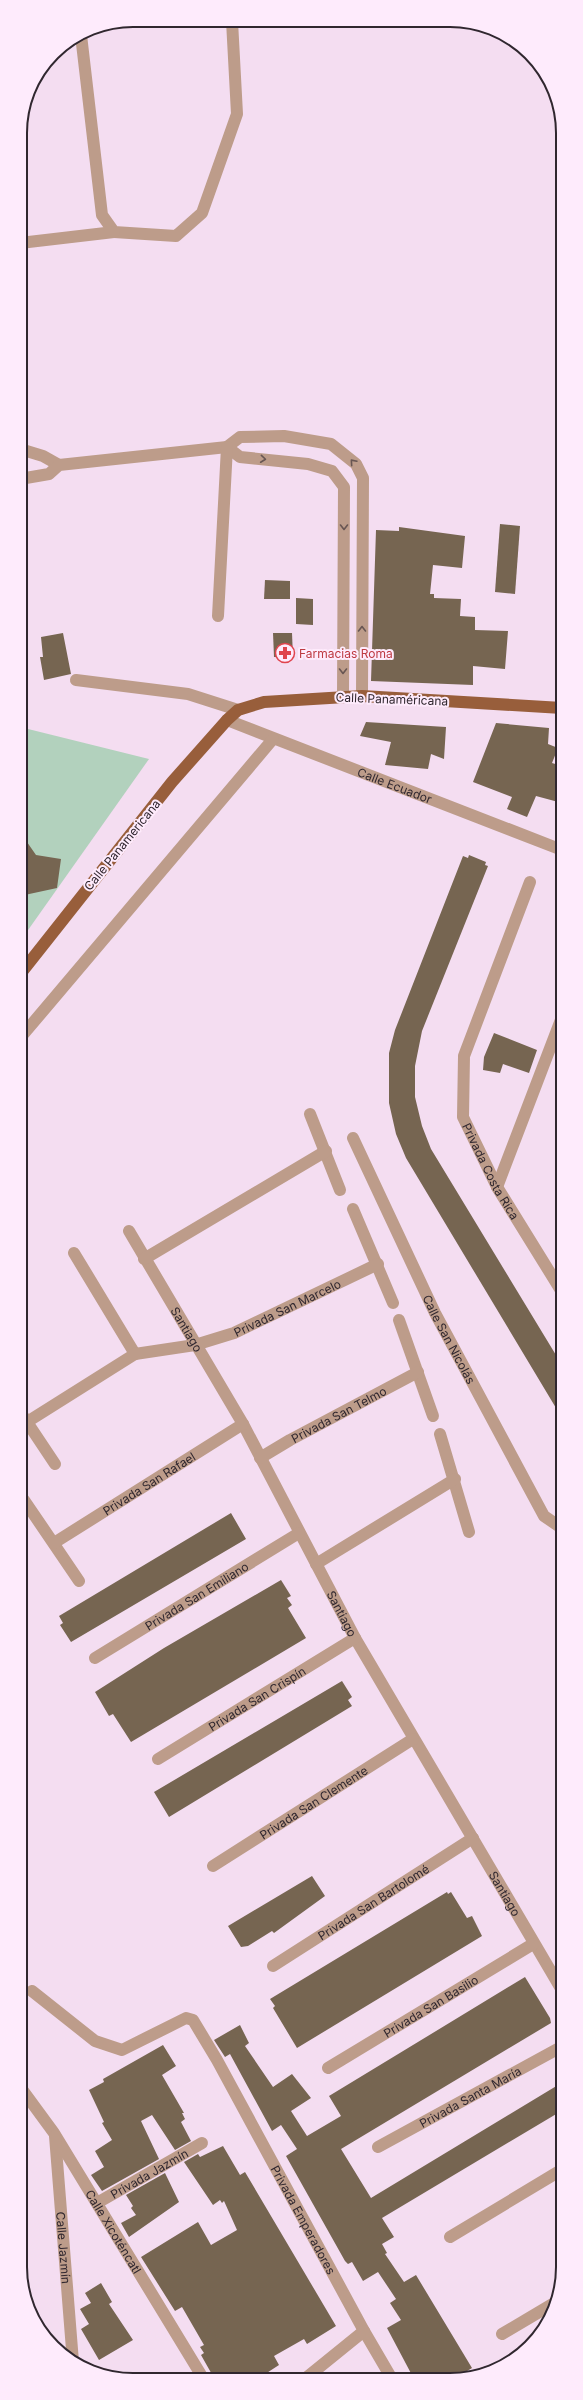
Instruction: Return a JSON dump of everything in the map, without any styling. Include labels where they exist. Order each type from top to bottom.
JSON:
[{"type":"main road","name":"Calle Panaméricana","points":[[227,720],[238,710],[264,702],[362,696],[556,708]]},
{"type":"main road","name":"Calle Panamericana","points":[[27,963],[172,782],[227,720]]},
{"type":"street","points":[[27,242],[114,232],[176,236],[202,213],[237,114],[232,27]]},
{"type":"street","points":[[82,40],[102,215],[114,232]]},
{"type":"street","points":[[27,451],[43,456],[58,465],[227,447],[240,437],[284,436],[331,444],[356,464],[363,478],[362,696]]},
{"type":"street","points":[[227,447],[240,457],[308,464],[332,471],[344,487],[343,697]]},
{"type":"street","points":[[218,616],[227,447]]},
{"type":"street","points":[[27,478],[49,474],[58,465]]},
{"type":"street","points":[[344,487],[363,478]]},
{"type":"street","points":[[76,680],[188,694],[238,710]]},
{"type":"street","name":"Calle Ecuador","points":[[227,720],[556,848]]},
{"type":"street","points":[[27,1030],[273,739]]},
{"type":"street","name":"Privada Costa Rica","points":[[530,882],[464,1056],[463,1117],[497,1186],[556,1282]]},
{"type":"street","points":[[497,1186],[556,1034]]},
{"type":"street","points":[[310,1114],[326,1151],[340,1190]]},
{"type":"street","name":"Calle San Nicolás","points":[[353,1138],[435,1313],[536,1502],[544,1516],[556,1526]]},
{"type":"street","points":[[144,1259],[326,1151]]},
{"type":"street","points":[[353,1210],[378,1264],[393,1303]]},
{"type":"street","name":"Santiago","points":[[129,1231],[144,1259],[243,1424],[355,1638],[413,1739],[473,1838],[533,1944],[556,1981]]},
{"type":"street","points":[[27,1415],[136,1354],[74,1253]]},
{"type":"street","name":"Privada San Marcelo","points":[[136,1354],[195,1344],[234,1333],[378,1264]]},
{"type":"street","points":[[399,1320],[433,1416]]},
{"type":"street","name":"Privada San Telmo","points":[[260,1458],[418,1372]]},
{"type":"street","points":[[27,1422],[55,1464]]},
{"type":"street","name":"Privada San Rafael","points":[[54,1542],[243,1424]]},
{"type":"street","points":[[440,1434],[455,1478],[469,1532]]},
{"type":"street","points":[[316,1564],[455,1478]]},
{"type":"street","points":[[27,1504],[79,1581]]},
{"type":"street","name":"Privada San Emiliano","points":[[95,1658],[299,1533]]},
{"type":"street","name":"Privada San Crispín","points":[[158,1759],[355,1638]]},
{"type":"street","name":"Privada San Clemente","points":[[213,1866],[413,1739]]},
{"type":"street","name":"Privada San Bartolomé","points":[[273,1966],[473,1838]]},
{"type":"street","name":"Privada San Basilio","points":[[328,2068],[533,1944]]},
{"type":"street","name":"Privada Emperadores","points":[[32,1991],[95,2040],[122,2050],[186,2018],[193,2020],[217,2060],[364,2331],[388,2373]]},
{"type":"street","name":"Privada Santa María","points":[[378,2147],[556,2050]]},
{"type":"street","name":"Calle Xicoténcatl","points":[[27,2096],[54,2133],[200,2373]]},
{"type":"street","name":"Calle Jazmín","points":[[54,2133],[72,2354]]},
{"type":"street","name":"Privada Jazmín","points":[[97,2203],[202,2143]]},
{"type":"street","points":[[450,2237],[556,2173]]},
{"type":"street","points":[[502,2334],[548,2306]]},
{"type":"street","points":[[312,2373],[364,2331]]},
{"type":"green space","points":[[27,729],[149,759],[27,932]]},
{"type":"building","points":[[500,524],[520,526],[515,594],[495,592]]},
{"type":"building","points":[[399,527],[465,536],[462,568],[433,565],[430,594],[434,594],[434,598],[461,599],[460,616],[475,617],[475,630],[508,631],[505,669],[473,666],[473,685],[371,681],[376,530],[399,531]]},
{"type":"building","points":[[265,580],[290,581],[290,599],[264,599]]},
{"type":"building","points":[[296,598],[313,599],[313,625],[296,624]]},
{"type":"building","points":[[63,633],[71,674],[44,680],[40,657],[43,657],[41,637]]},
{"type":"building","points":[[273,633],[292,633],[293,657],[274,657]]},
{"type":"building","points":[[366,722],[446,727],[444,759],[431,754],[428,769],[385,765],[391,742],[360,736]]},
{"type":"building","points":[[496,723],[549,728],[548,744],[556,747],[556,753],[552,763],[556,764],[556,801],[536,796],[527,817],[507,809],[512,797],[473,782]]},
{"type":"building","points":[[27,842],[36,855],[61,859],[57,888],[27,894]]},
{"type":"building","points":[[469,855],[486,862],[485,865],[488,866],[422,1031],[415,1066],[415,1097],[422,1126],[431,1149],[556,1355],[556,1408],[406,1158],[396,1134],[389,1103],[389,1053],[395,1030],[463,856],[468,858]]},
{"type":"building","points":[[494,1033],[537,1050],[529,1073],[503,1064],[500,1073],[483,1070],[484,1057]]},
{"type":"building","points":[[231,1513],[246,1539],[71,1642],[60,1625],[63,1623],[59,1616]]},
{"type":"building","points":[[281,1580],[291,1596],[287,1598],[292,1605],[288,1608],[306,1638],[131,1742],[113,1714],[109,1716],[95,1692],[164,1648]]},
{"type":"building","points":[[342,1681],[352,1697],[348,1700],[352,1706],[169,1817],[154,1792]]},
{"type":"building","points":[[312,1876],[325,1896],[274,1933],[272,1931],[248,1946],[241,1947],[228,1926]]},
{"type":"building","points":[[447,1892],[448,1894],[451,1892],[467,1918],[472,1916],[482,1936],[297,2048],[273,2008],[275,2006],[270,1999]]},
{"type":"building","points":[[525,1977],[550,2018],[551,2023],[341,2149],[371,2198],[556,2086],[556,2114],[382,2218],[394,2237],[382,2244],[387,2253],[385,2254],[404,2282],[416,2275],[472,2368],[466,2372],[411,2373],[387,2328],[401,2320],[390,2303],[396,2299],[378,2272],[363,2281],[352,2262],[348,2264],[345,2261],[286,2156],[297,2149],[281,2125],[272,2131],[230,2054],[225,2057],[214,2040],[240,2025],[249,2043],[245,2046],[273,2087],[292,2074],[311,2098],[291,2111],[307,2136],[341,2116],[329,2096]]},
{"type":"building","points":[[163,2045],[176,2066],[162,2075],[184,2113],[182,2113],[185,2119],[181,2122],[191,2141],[175,2150],[152,2115],[141,2121],[159,2159],[102,2191],[91,2175],[104,2167],[95,2151],[112,2140],[102,2123],[104,2122],[89,2090],[104,2082],[103,2079]]},
{"type":"building","points":[[223,2146],[240,2175],[245,2172],[336,2326],[307,2344],[304,2339],[274,2356],[279,2365],[267,2373],[211,2373],[201,2355],[204,2353],[200,2347],[204,2345],[182,2307],[175,2311],[141,2257],[198,2222],[211,2245],[237,2230],[224,2201],[222,2203],[220,2200],[213,2205],[184,2162],[198,2154],[200,2157]]},
{"type":"building","points":[[165,2173],[179,2202],[129,2237],[121,2223],[136,2215],[131,2208],[133,2206],[126,2195]]},
{"type":"building","points":[[101,2283],[112,2302],[109,2304],[133,2340],[99,2360],[81,2329],[89,2324],[80,2309],[91,2303],[85,2293]]},
{"type":"place","name":"Farmacias Roma","points":[[285,653]]}]
